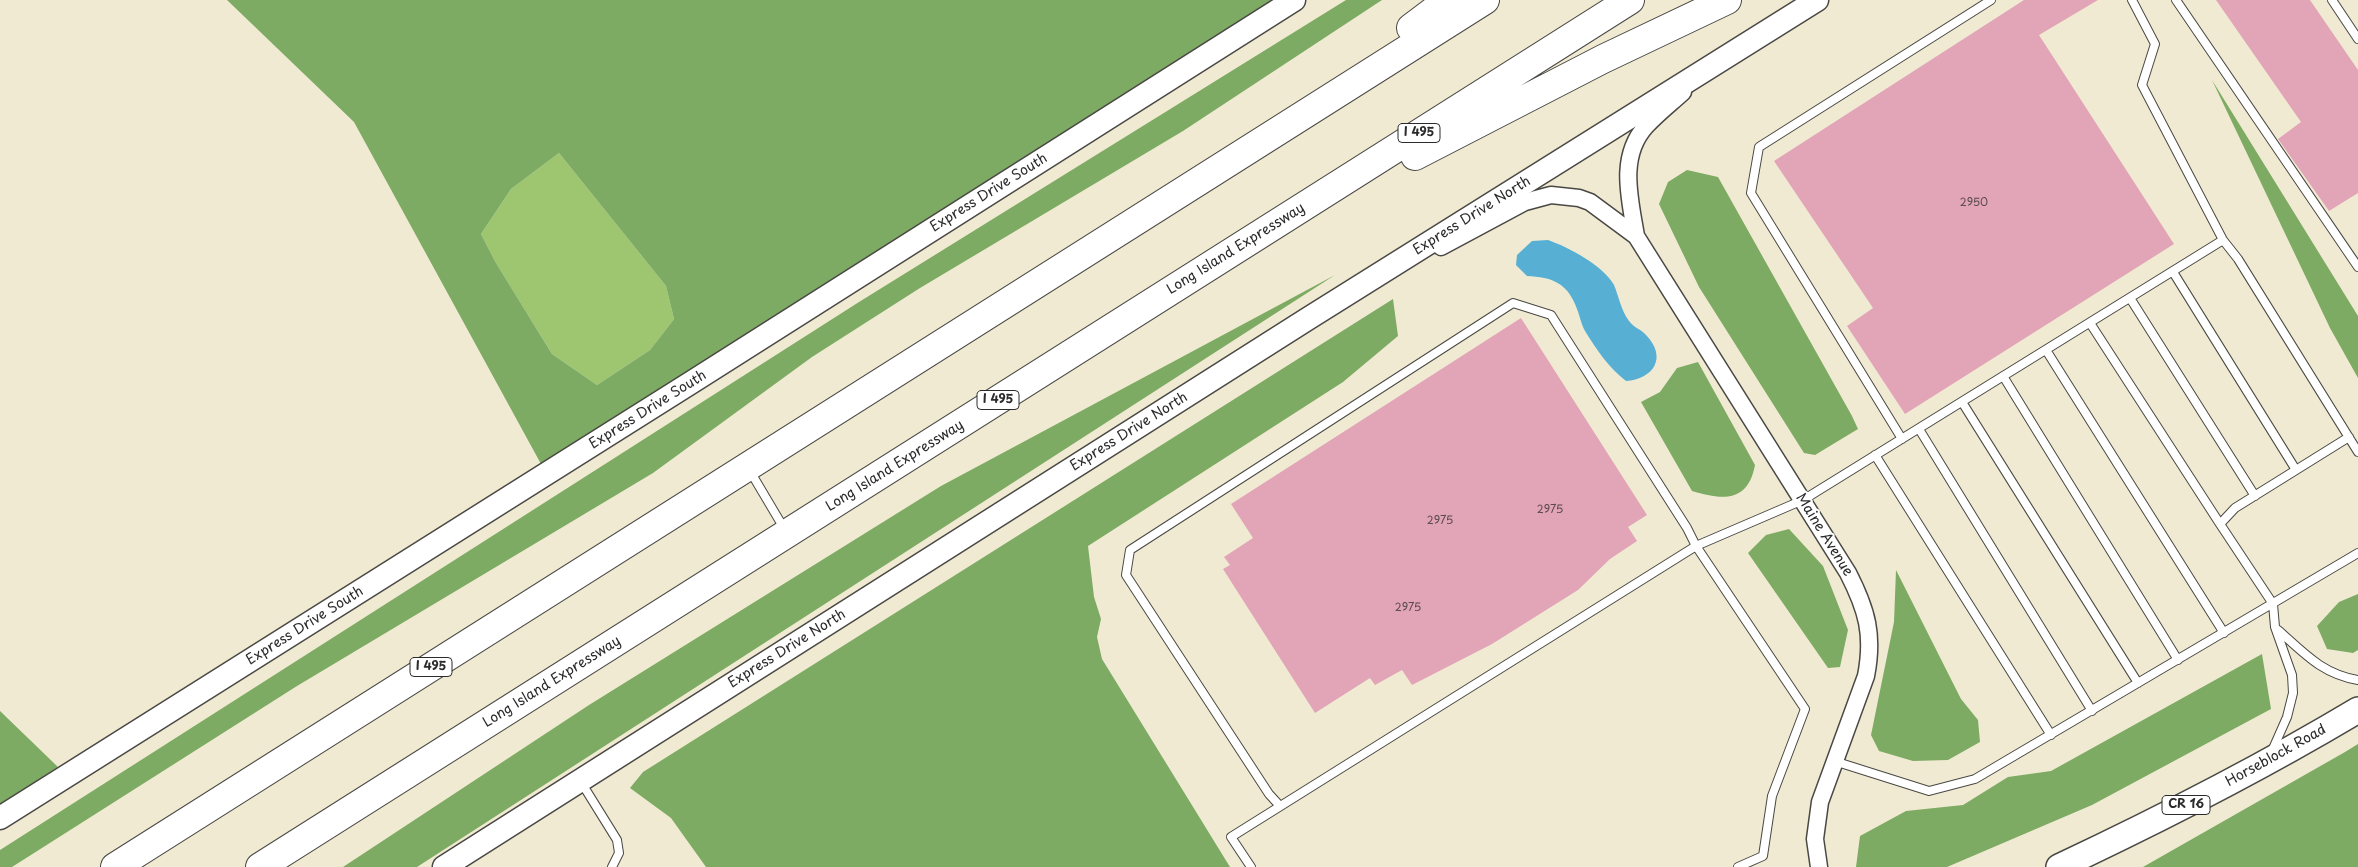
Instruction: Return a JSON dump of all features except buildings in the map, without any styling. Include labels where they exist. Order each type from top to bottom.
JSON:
[{"type":"highway","points":[[1259,142],[1448,0]]},
{"type":"highway","name":"I 495","points":[[115,867],[1485,0]]},
{"type":"highway","name":"Long Island Expressway","points":[[260,867],[1630,0]]},
{"type":"highway","points":[[1208,266],[1467,128],[1603,59],[1727,0]]},
{"type":"highway","points":[[271,867],[324,827]]},
{"type":"main road","name":"Express Drive South","points":[[0,818],[1294,0]]},
{"type":"main road","name":"Express Drive North","points":[[444,867],[1309,318],[1817,0]]},
{"type":"main road","name":"Horseblock Road","points":[[2059,867],[2144,827],[2266,763],[2358,710]]},
{"type":"street","points":[[1636,236],[1627,177],[1632,150],[1646,126],[1713,65]]},
{"type":"street","points":[[1309,318],[1538,196],[1558,195],[1579,198],[1590,202],[1636,236]]},
{"type":"street","name":"Maine Avenue","points":[[1636,236],[1803,500],[1858,592],[1870,633],[1870,654],[1866,676],[1834,761],[1816,820],[1815,839],[1819,867]]},
{"type":"lane","points":[[1902,439],[1751,193],[1759,146],[1991,0]]},
{"type":"lane","points":[[2132,0],[2154,44],[2142,85],[2223,240],[2238,259],[2358,452]]},
{"type":"lane","points":[[2176,0],[2358,267]]},
{"type":"lane","points":[[2332,0],[2358,40]]},
{"type":"lane","points":[[1251,867],[1231,837],[1696,546],[1803,500],[2223,240]]},
{"type":"lane","points":[[2173,272],[2296,470]]},
{"type":"lane","points":[[2130,298],[2255,496]]},
{"type":"lane","points":[[1280,806],[1269,794],[1126,575],[1130,550],[1514,303],[1551,314],[1687,528],[1696,546],[1805,709],[1772,796],[1763,856],[1738,867]]},
{"type":"lane","points":[[2090,323],[2272,604],[2275,627],[2292,675],[2293,693],[2281,732],[2266,763]]},
{"type":"lane","points":[[2046,350],[2224,633]]},
{"type":"lane","points":[[2003,376],[2178,660]]},
{"type":"lane","points":[[1962,402],[2138,683]]},
{"type":"lane","points":[[1919,429],[2092,711]]},
{"type":"lane","points":[[2220,524],[2235,508],[2349,437]]},
{"type":"lane","points":[[1875,456],[2051,735]]},
{"type":"lane","points":[[747,467],[788,534]]},
{"type":"lane","points":[[1834,761],[1929,790],[1976,779],[2358,553]]},
{"type":"lane","points":[[2275,627],[2303,653],[2327,671],[2358,680]]},
{"type":"lane","points":[[580,780],[617,840],[619,853],[612,867]]},
{"type":"green space","points":[[227,0],[1293,0],[541,464],[354,122]],"holes":[[[559,153],[666,286],[674,319],[650,350],[597,385],[552,354],[496,263],[481,234],[511,189]]]},
{"type":"green space","points":[[1346,0],[1382,0],[1183,131],[920,288],[812,357],[653,473],[297,686],[12,867],[0,867],[0,850],[859,302]]},
{"type":"green space","points":[[2212,80],[2358,316],[2358,378],[2330,328]]},
{"type":"green space","points":[[559,153],[666,286],[674,319],[650,350],[597,385],[552,354],[496,263],[481,234],[511,189]]},
{"type":"green space","points":[[1687,170],[1718,177],[1858,429],[1815,455],[1804,453],[1699,287],[1659,204],[1668,182]]},
{"type":"green space","points":[[1335,275],[417,867],[343,867],[589,705],[941,486]]},
{"type":"green space","points":[[1393,299],[1398,336],[1343,382],[1088,546],[1094,597],[1101,619],[1097,637],[1102,659],[1230,867],[706,867],[671,818],[630,788],[643,772]]},
{"type":"green space","points":[[1698,362],[1755,465],[1752,477],[1746,486],[1732,496],[1714,496],[1692,491],[1641,402],[1660,392],[1677,368]]},
{"type":"green space","points":[[1789,529],[1823,566],[1848,630],[1840,667],[1828,668],[1748,553],[1766,535]]},
{"type":"green space","points":[[1896,570],[1961,699],[1978,720],[1980,742],[1948,760],[1913,761],[1879,751],[1871,735],[1894,622]]},
{"type":"green space","points":[[2358,594],[2358,650],[2353,653],[2327,649],[2317,626],[2339,602]]},
{"type":"green space","points":[[2262,654],[2271,709],[2092,805],[1947,867],[1856,867],[1860,836],[1906,811],[1963,805],[2008,777],[2051,771]]},
{"type":"green space","points":[[0,711],[58,767],[0,805]]},
{"type":"green space","points":[[2358,744],[2358,867],[2143,867],[2345,752]]},
{"type":"water","points":[[1548,240],[1585,258],[1609,278],[1614,285],[1626,317],[1653,343],[1656,359],[1650,372],[1636,379],[1626,381],[1608,364],[1594,345],[1584,328],[1573,300],[1564,287],[1551,280],[1527,276],[1516,265],[1517,255],[1532,241]]}]
